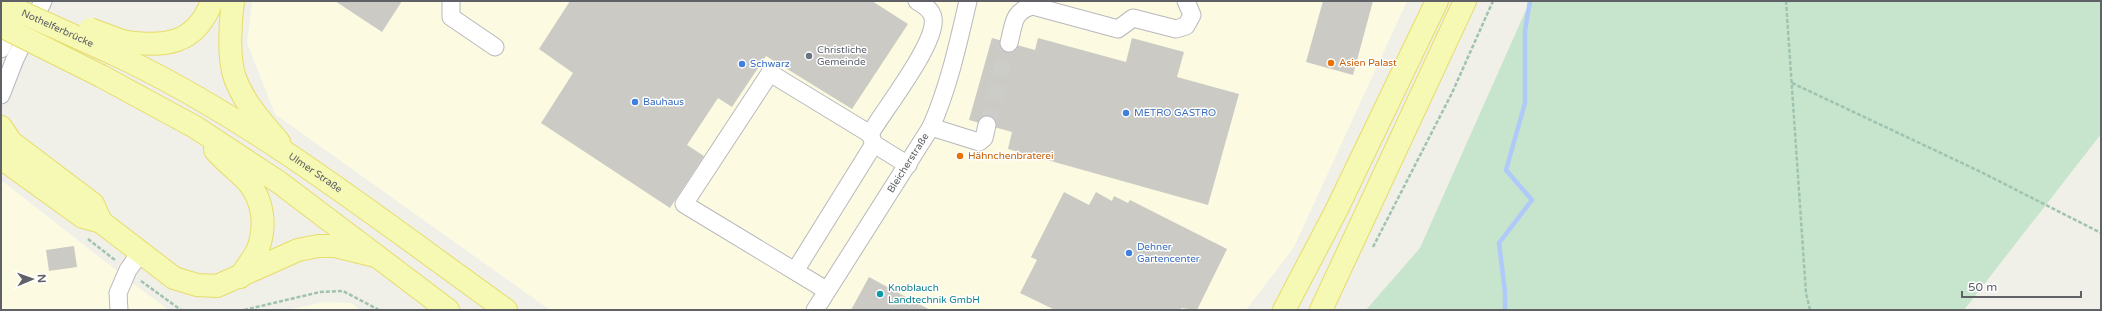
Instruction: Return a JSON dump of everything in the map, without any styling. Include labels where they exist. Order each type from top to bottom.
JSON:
[{"type":"main road","points":[[118,48],[166,43],[183,38],[196,28],[206,17],[212,1]]},
{"type":"main road","points":[[233,1],[230,40],[235,78],[251,108],[290,156]]},
{"type":"main road","points":[[1284,310],[1340,204],[1437,1]]},
{"type":"main road","points":[[1321,310],[1465,1]]},
{"type":"main road","name":"Nothelferbrücke","points":[[1,3],[22,7],[118,48]]},
{"type":"main road","points":[[1,26],[101,76],[195,126],[280,183],[448,310]]},
{"type":"main road","name":"Ulmer Straße","points":[[118,48],[146,69],[290,156],[506,310]]},
{"type":"main road","points":[[1,126],[12,142],[93,204],[102,222],[134,262],[174,278],[197,285],[217,286],[298,250],[318,246],[336,246],[376,256]]},
{"type":"main road","points":[[195,126],[227,165],[248,183],[259,201],[264,224],[258,250],[240,277]]},
{"type":"main road","points":[[1,158],[83,217],[102,222]]},
{"type":"street","points":[[1,95],[15,59],[43,1]]},
{"type":"street","points":[[451,1],[451,17],[495,47]]},
{"type":"street","points":[[795,271],[930,38],[933,18],[929,10],[917,1]]},
{"type":"street","name":"Bleicherstraße","points":[[815,310],[826,290],[908,165],[931,127],[940,106],[952,69],[968,1]]},
{"type":"street","points":[[1009,43],[1017,13],[1032,6],[1118,29],[1133,18],[1176,30],[1186,26],[1192,15],[1186,1]]},
{"type":"street","points":[[1,49],[22,7]]},
{"type":"street","points":[[826,290],[684,204],[770,73],[872,139],[908,165]]},
{"type":"street","points":[[931,127],[979,142],[984,138],[987,125]]},
{"type":"street","points":[[120,310],[118,293],[134,262]]},
{"type":"path","points":[[1369,254],[1452,93],[1493,1]]},
{"type":"path","points":[[1786,1],[1806,293],[1810,310]]},
{"type":"path","points":[[1792,83],[1979,171],[2101,233]]},
{"type":"path","points":[[134,262],[168,302],[181,310]]},
{"type":"path","points":[[244,310],[320,292],[343,291],[379,310]]},
{"type":"shaded area","points":[[252,1],[1407,1],[1294,247],[1246,310],[550,310],[275,114],[247,43]]},
{"type":"shaded area","points":[[1530,1],[2101,1],[2101,134],[1964,310],[1366,310],[1420,248]]},
{"type":"shaded area","points":[[1,180],[143,291],[169,310],[1,310]]},
{"type":"shaded area","points":[[324,302],[351,303],[361,310],[287,310]]},
{"type":"building","points":[[335,1],[402,1],[382,32]]},
{"type":"building","name":"Bauhaus","points":[[570,1],[872,1],[908,24],[852,109],[766,56],[732,107],[718,98],[687,145],[704,156],[670,208],[541,123],[573,73],[539,49]]},
{"type":"building","points":[[1323,1],[1373,1],[1353,75],[1306,62]]},
{"type":"building","name":"METRO GASTRO","points":[[992,38],[1035,50],[1038,38],[1126,62],[1132,38],[1184,52],[1177,77],[1239,94],[1208,205],[1008,149],[1012,132],[969,120]]},
{"type":"building","name":"Dehner Gartencenter","points":[[1064,192],[1089,205],[1096,192],[1112,201],[1114,196],[1128,203],[1130,200],[1227,249],[1197,310],[1181,308],[1181,310],[1055,310],[1020,293],[1037,260],[1031,257]]},
{"type":"building","points":[[74,246],[77,267],[49,271],[46,250]]},
{"type":"building","name":"Knoblauch Landtechnik GmbH","points":[[869,277],[930,310],[851,310]]},
{"type":"waterway","points":[[1505,310],[1505,292],[1499,243],[1532,200],[1506,170],[1525,103],[1525,31],[1530,1]]},
{"type":"tunnel","points":[[987,125],[1009,43]]},
{"type":"place","name":"Christliche Gemeinde","points":[[809,56]]},
{"type":"place","name":"Asien Palast","points":[[1331,63]]},
{"type":"place","name":"Schwarz","points":[[742,64]]},
{"type":"place","name":"Bauhaus","points":[[635,102]]},
{"type":"place","name":"METRO GASTRO","points":[[1126,113]]},
{"type":"place","name":"Hähnchenbraterei","points":[[960,156]]},
{"type":"place","name":"Dehner Gartencenter","points":[[1129,253]]},
{"type":"place","name":"Knoblauch Landtechnik GmbH","points":[[880,294]]}]
